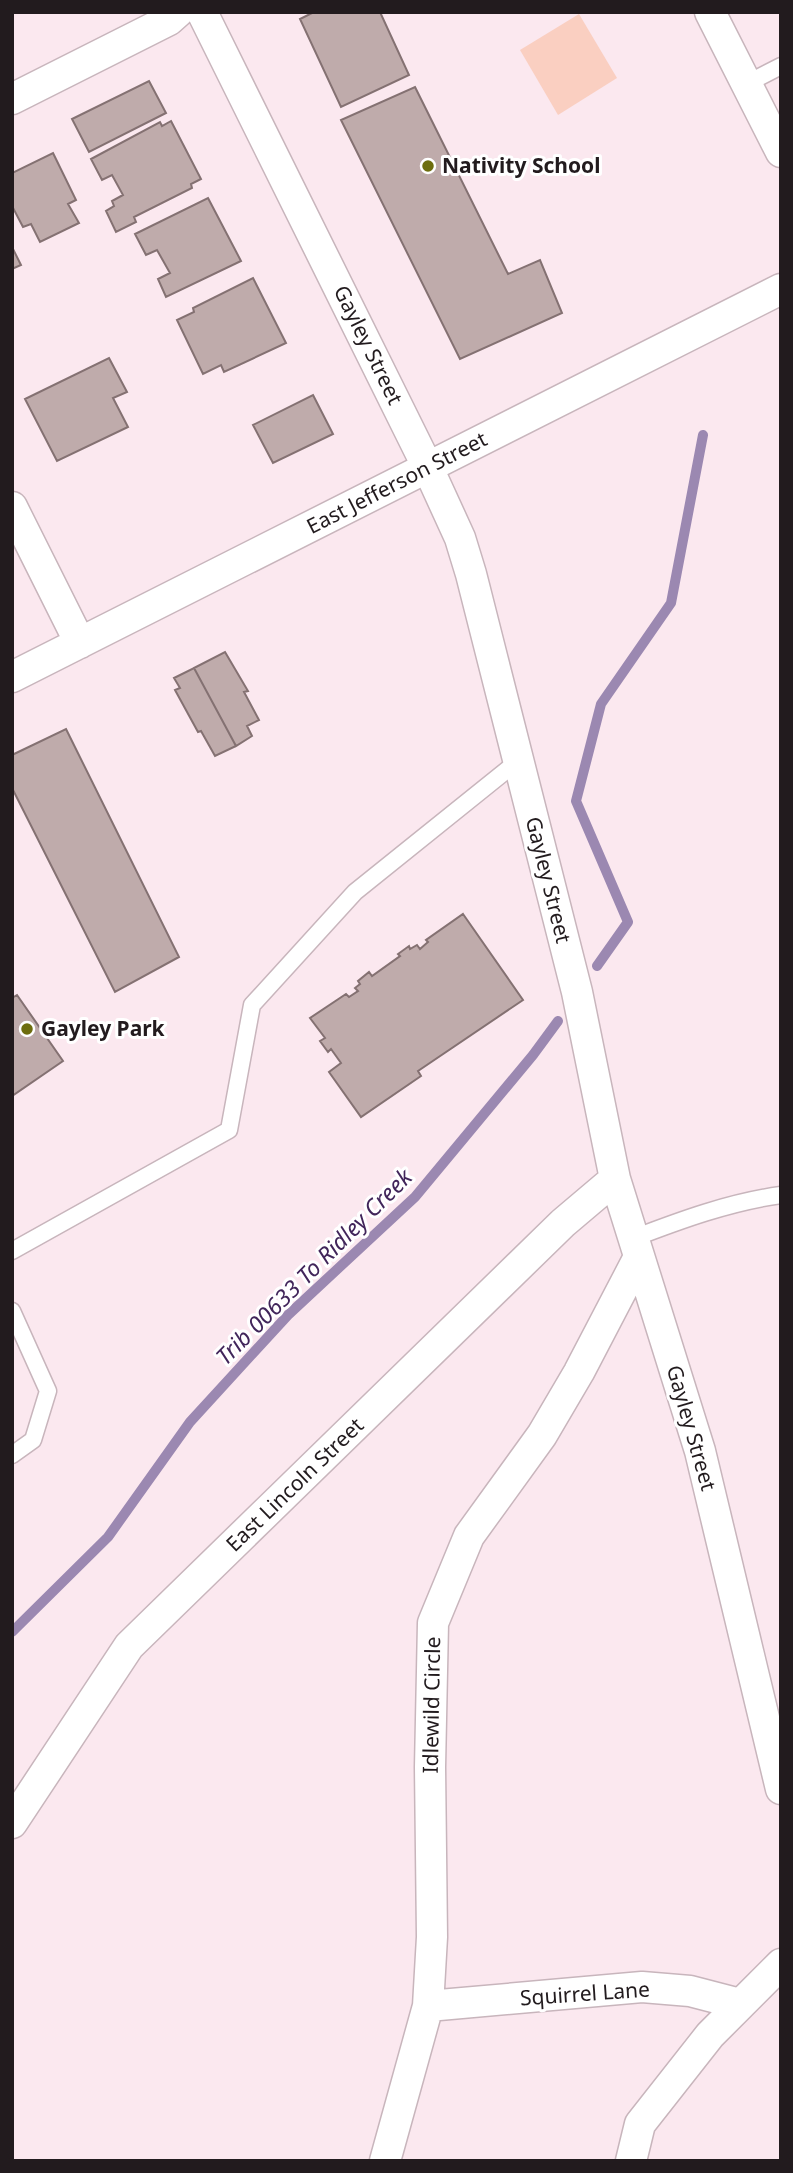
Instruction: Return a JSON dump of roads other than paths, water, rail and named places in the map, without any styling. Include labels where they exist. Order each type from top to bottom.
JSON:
[{"type":"street","points":[[12,99],[169,20],[178,12]]},
{"type":"street","name":"Gayley Street","points":[[202,12],[460,538],[577,992],[615,1179],[700,1451],[781,1789]]},
{"type":"street","points":[[710,12],[781,152]]},
{"type":"street","name":"East Jefferson Street","points":[[12,677],[781,289]]},
{"type":"street","points":[[12,507],[80,643]]},
{"type":"street","name":"East Lincoln Street","points":[[12,1824],[129,1646],[563,1223],[615,1179]]},
{"type":"street","name":"Idlewild Circle","points":[[385,2161],[428,2006],[432,1937],[430,1767],[433,1623],[469,1536],[542,1435],[579,1371],[637,1247]]},
{"type":"street","points":[[631,2161],[640,2124],[710,2035],[781,1964]]},
{"type":"street","name":"Squirrel Lane","points":[[428,2006],[642,1987],[690,1991],[740,2004]]},
{"type":"lane","points":[[746,84],[781,66]]},
{"type":"lane","points":[[12,1251],[229,1130],[252,1005],[355,892],[518,761]]},
{"type":"lane","points":[[637,1247],[686,1218],[781,1195]]},
{"type":"lane","points":[[12,1311],[48,1391],[33,1440],[12,1455]]},
{"type":"waterway","name":"Trib 00633 To Ridley Creek","points":[[597,966],[628,922],[576,801],[601,704],[671,603],[703,435]]},
{"type":"waterway","name":"Trib 00633 To Ridley Creek","points":[[12,1632],[108,1537],[190,1422],[288,1315],[415,1197],[558,1021]]},
{"type":"place","name":"Nativity School","points":[[428,166]]},
{"type":"place","name":"Gayley Park","points":[[27,1029]]}]
